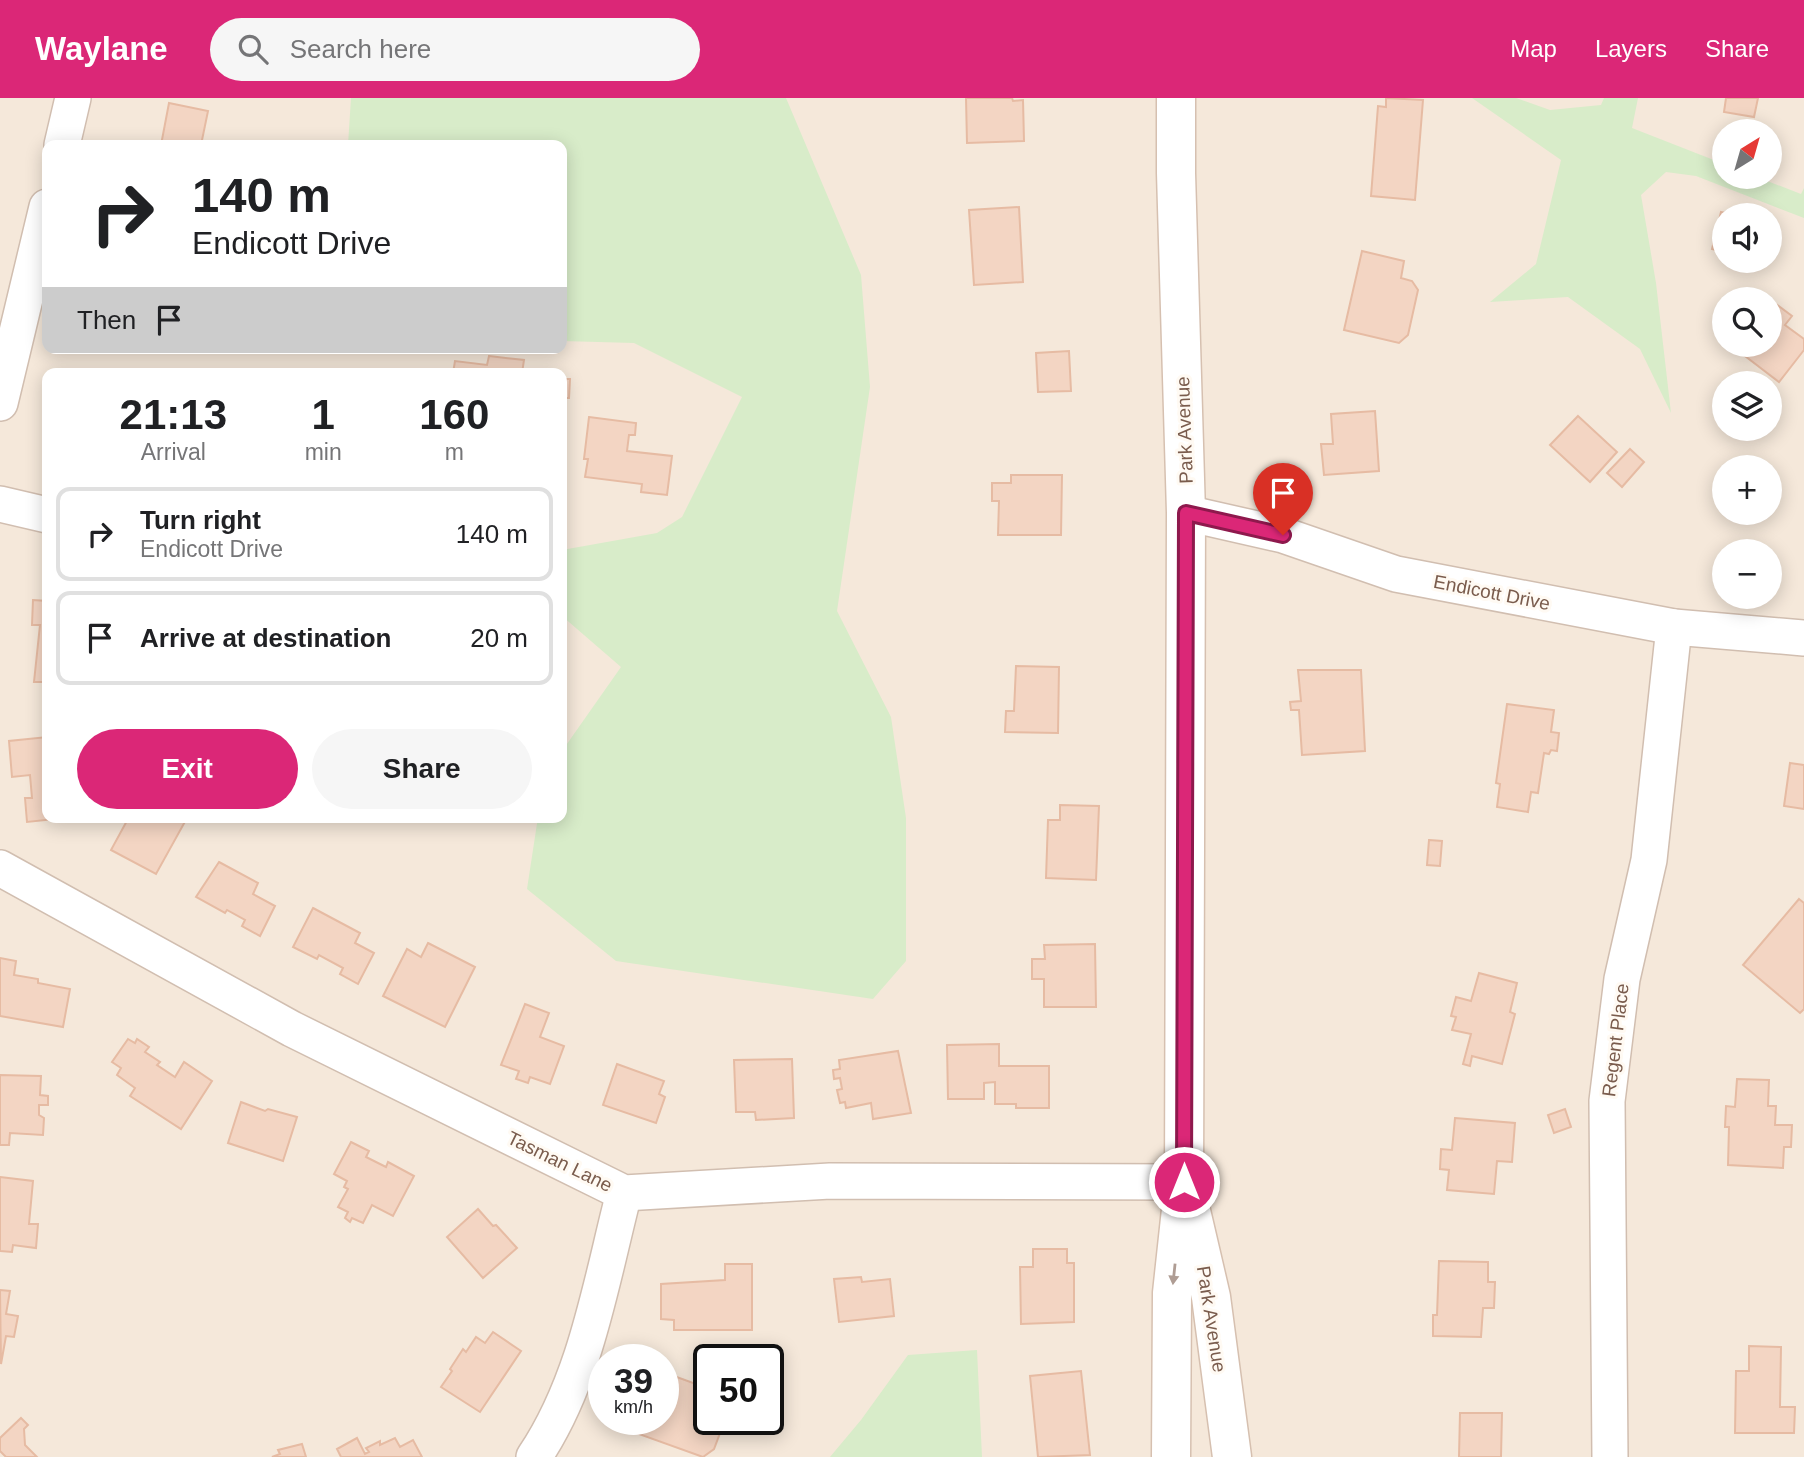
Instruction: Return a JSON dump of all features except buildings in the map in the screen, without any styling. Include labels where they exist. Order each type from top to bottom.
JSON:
[{"type":"main road","name":"Park Avenue","points":[[1171,1457],[1172,1293],[1184,1182],[1186,513],[1176,98]]},
{"type":"main road","name":"Park Avenue","points":[[1184,1182],[1211,1297],[1232,1457]]},
{"type":"street","points":[[63,140],[73,98]]},
{"type":"street","points":[[0,403],[42,227]]},
{"type":"street","points":[[0,504],[42,514]]},
{"type":"street","name":"Endicott Drive","points":[[1186,513],[1283,535],[1396,574],[1674,627],[1804,638]]},
{"type":"street","name":"Regent Place","points":[[1610,1457],[1607,1101],[1622,979],[1649,860],[1674,627]]},
{"type":"street","name":"Tasman Lane","points":[[0,868],[292,1029],[624,1193],[830,1181],[1184,1182]]},
{"type":"street","points":[[534,1457],[551,1431],[579,1364],[624,1193]]},
{"type":"shaded area","points":[[0,98],[1804,98],[1804,1457],[0,1457]]},
{"type":"green space","points":[[351,98],[786,98],[861,275],[870,387],[837,611],[891,717],[906,818],[906,961],[873,999],[616,961],[527,889],[537,823],[567,823],[567,744],[621,667],[567,620],[567,549],[657,533],[682,517],[742,397],[634,343],[567,341],[567,140],[348,140]]},
{"type":"green space","points":[[1472,98],[1516,98],[1550,110],[1601,105],[1604,98],[1638,98],[1632,128],[1712,159],[1712,182],[1696,176],[1666,172],[1641,195],[1656,283],[1671,413],[1640,349],[1568,297],[1490,302],[1536,264],[1561,160]]},
{"type":"green space","points":[[1782,187],[1801,194],[1804,188],[1804,218],[1782,209],[1782,203],[1765,203],[1729,189],[1782,189]]},
{"type":"green space","points":[[977,1350],[982,1457],[830,1457],[861,1420],[908,1355]]},
{"type":"route","points":[[1184,1182],[1186,513],[1283,535]]}]
